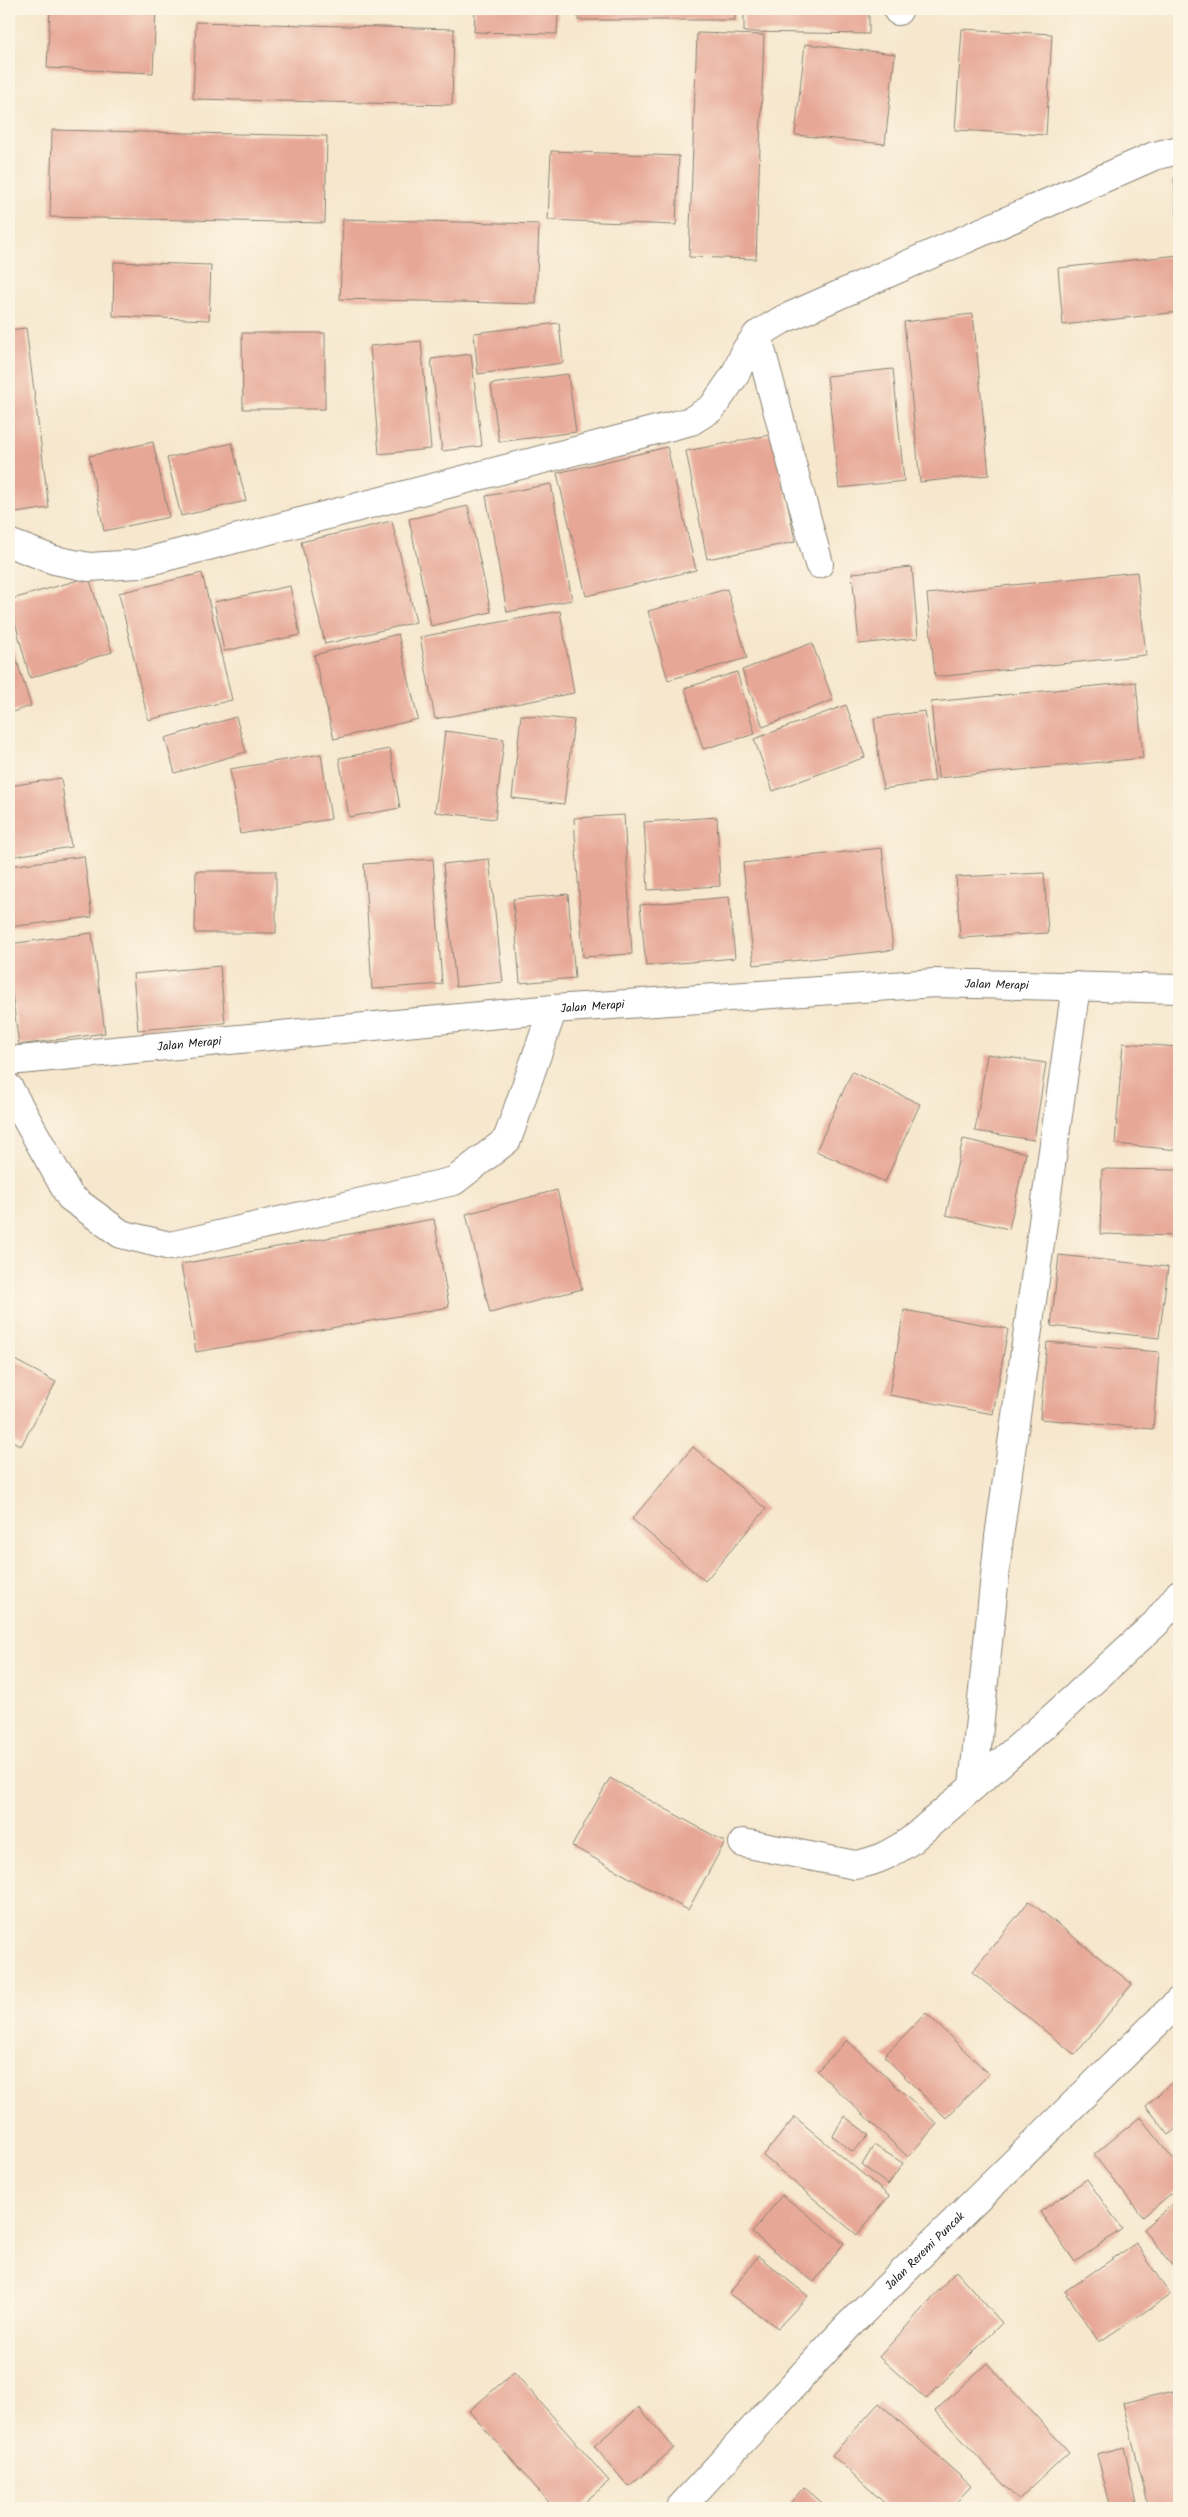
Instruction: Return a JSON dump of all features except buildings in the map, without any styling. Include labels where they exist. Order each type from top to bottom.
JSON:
[{"type":"street","points":[[9,543],[54,560],[89,567],[138,564],[691,421],[712,408],[735,374],[746,350],[757,335],[782,320],[1154,156],[1179,150]]},
{"type":"street","points":[[757,335],[819,564]]},
{"type":"street","name":"Jalan Merapi","points":[[9,1060],[553,1009],[935,983],[1179,989]]},
{"type":"street","points":[[973,1786],[998,1537],[1076,986]]},
{"type":"street","points":[[9,1088],[70,1197],[121,1234],[170,1246],[454,1181],[506,1140],[553,1009]]},
{"type":"street","points":[[743,1843],[855,1865],[871,1863],[910,1841],[1050,1720],[1128,1649],[1156,1622],[1179,1594]]},
{"type":"street","name":"Jalan Reremi Puncak","points":[[680,2508],[848,2326],[1179,2001]]}]
